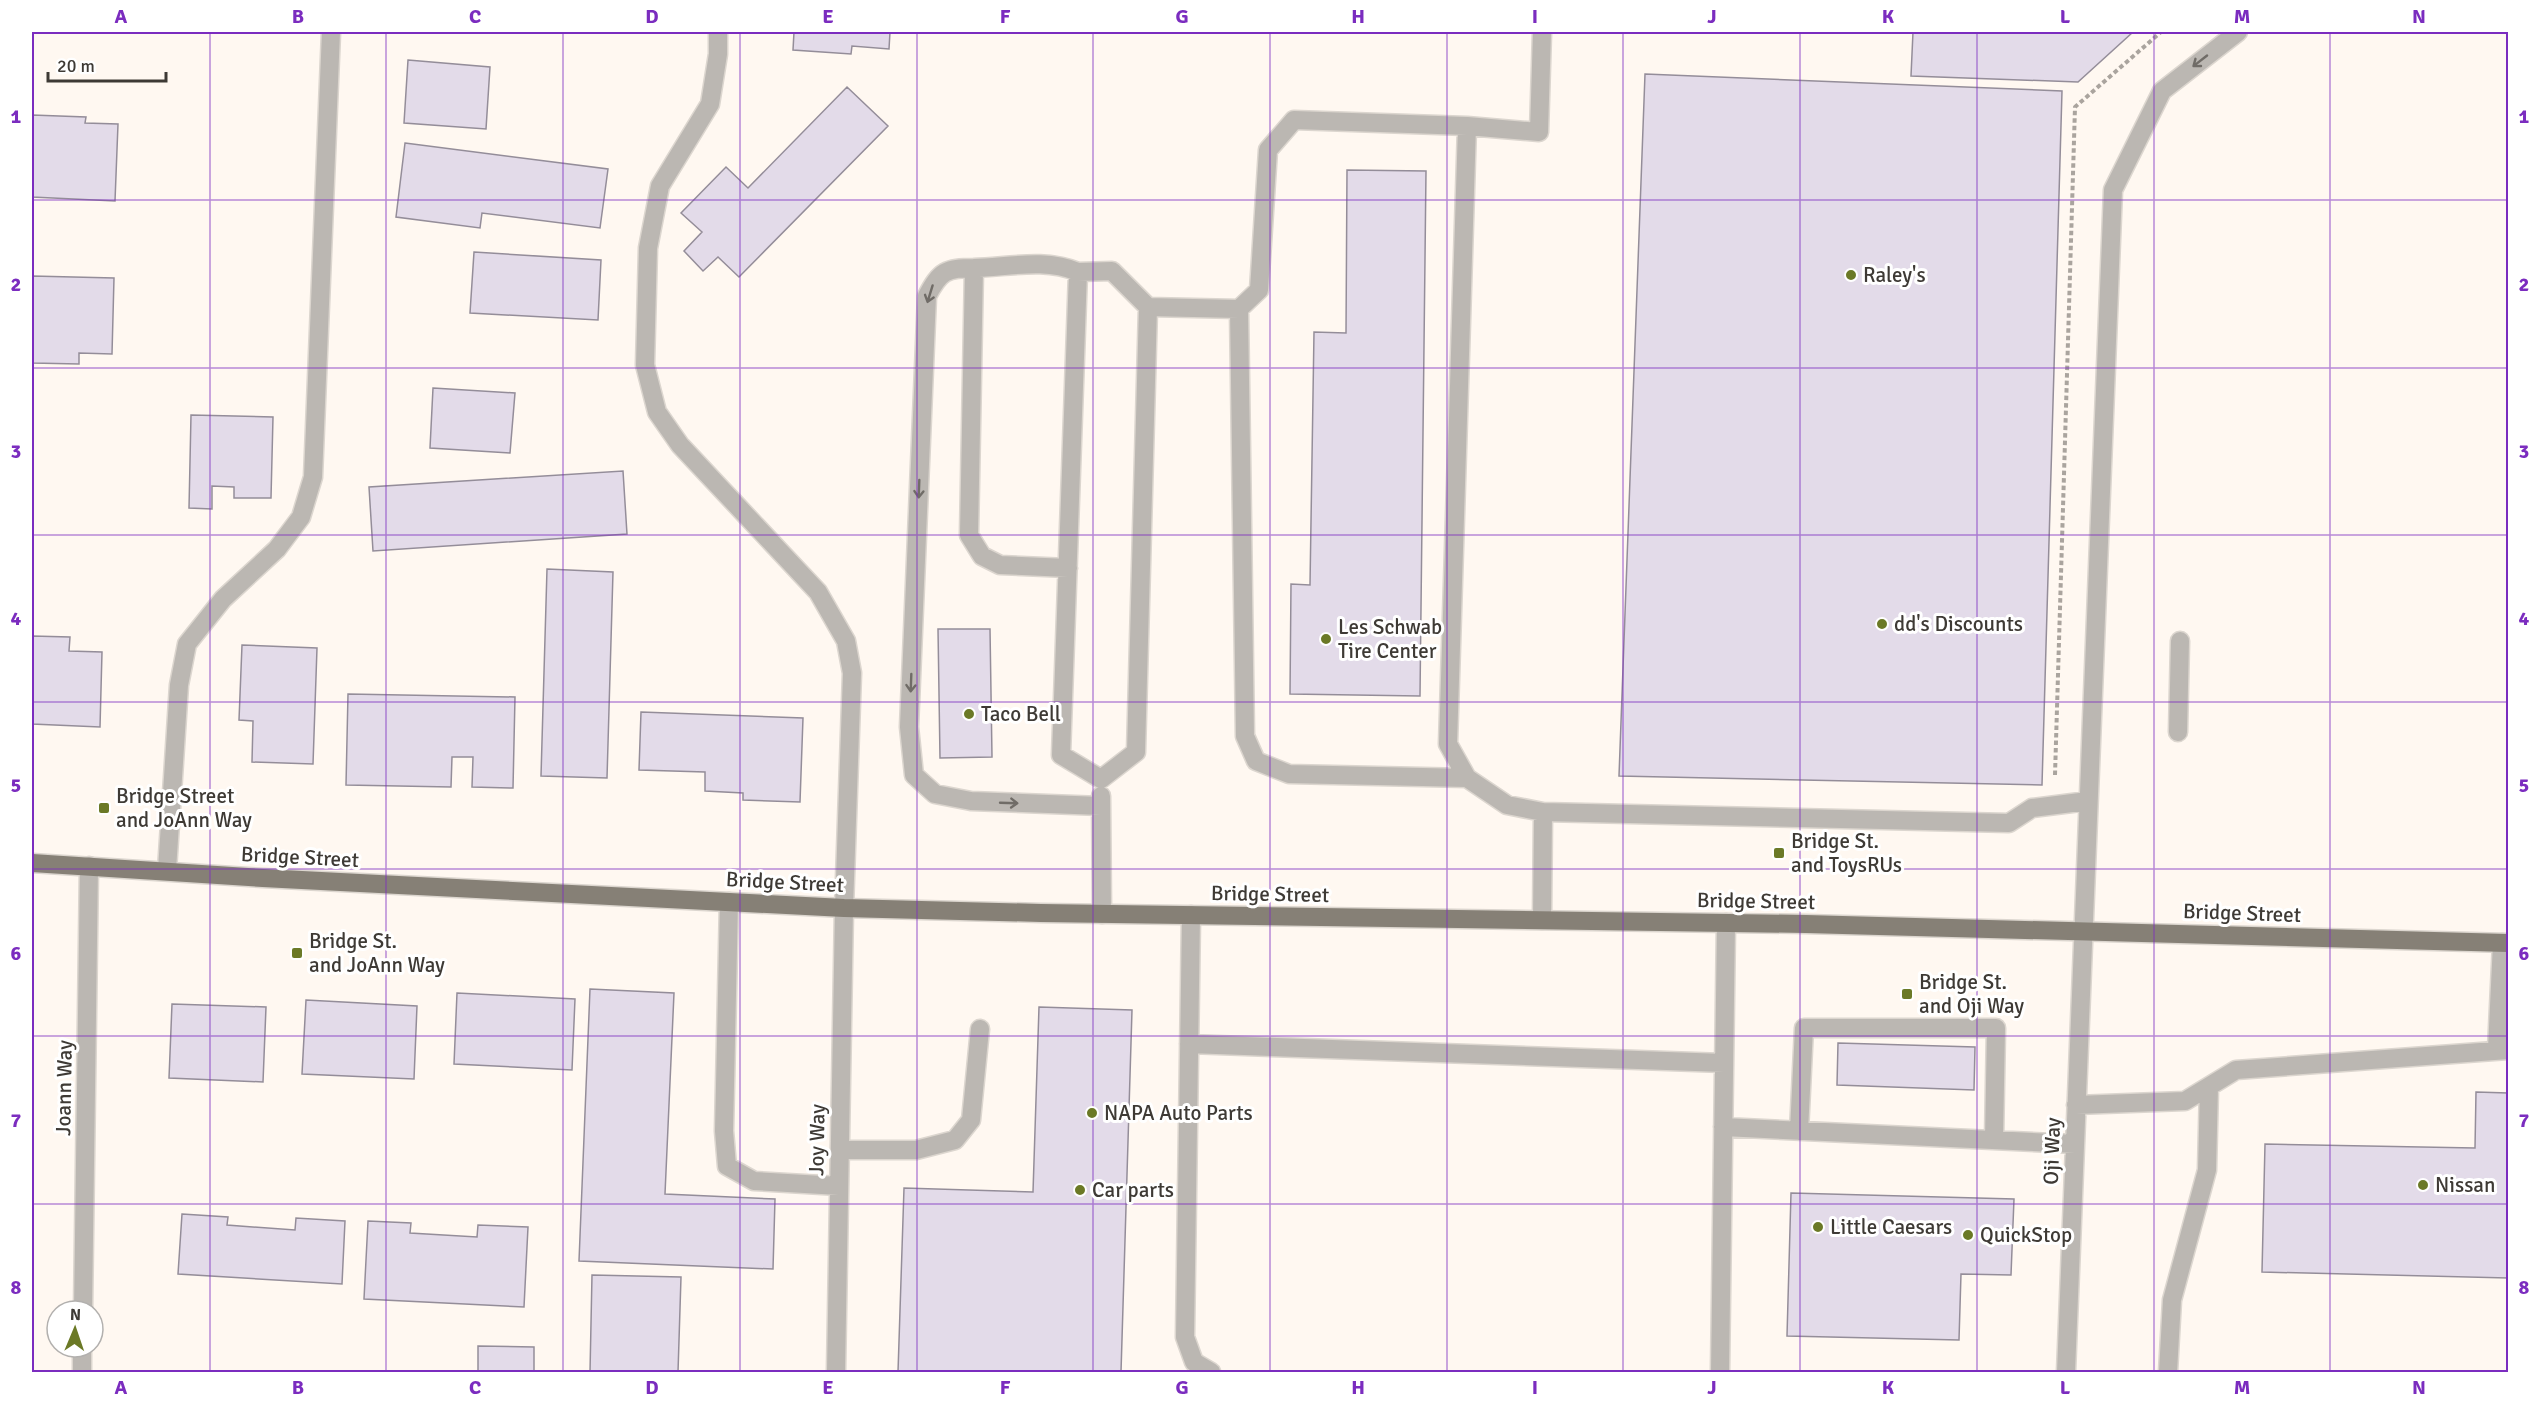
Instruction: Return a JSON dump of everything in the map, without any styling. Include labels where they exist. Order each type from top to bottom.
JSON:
[{"type":"main road","name":"Bridge Street","points":[[32,862],[263,878],[844,908],[1726,923],[2505,943]]},
{"type":"street","points":[[167,870],[178,685],[187,644],[223,599],[277,549],[301,517],[313,477],[331,32]]},
{"type":"street","name":"Joy Way","points":[[718,32],[718,54],[710,104],[660,186],[648,248],[645,365],[657,412],[680,445],[818,592],[846,641],[852,673],[844,908],[836,1372]]},
{"type":"street","points":[[1101,806],[971,801],[935,794],[914,776],[909,727],[927,296],[937,276],[956,268],[1061,265],[1078,272],[1112,271],[1148,307],[1239,309],[1259,290],[1268,150],[1294,120],[1467,126],[1539,132],[1542,32]]},
{"type":"street","name":"Oji Way","points":[[2066,1372],[2113,190],[2162,91],[2238,32]]},
{"type":"street","points":[[1467,126],[1448,744],[1467,778],[1507,805],[1543,812],[2009,823],[2032,808],[2054,803],[2088,801]]},
{"type":"street","points":[[974,268],[969,535],[982,556],[1000,565],[1068,568]]},
{"type":"street","points":[[1078,272],[1061,755],[1101,779]]},
{"type":"street","points":[[1101,779],[1137,752],[1148,307]]},
{"type":"street","points":[[1239,309],[1245,736],[1256,761],[1289,774],[1467,778]]},
{"type":"street","points":[[2178,732],[2180,641]]},
{"type":"street","points":[[1101,779],[1102,914]]},
{"type":"street","points":[[1542,920],[1543,812]]},
{"type":"street","name":"Joann Way","points":[[83,1299],[89,866]]},
{"type":"street","points":[[729,902],[724,1131],[727,1166],[754,1181],[839,1186]]},
{"type":"street","points":[[1191,915],[1185,1337],[1193,1367],[1211,1372]]},
{"type":"street","points":[[1720,1372],[1726,923]]},
{"type":"street","points":[[2076,1105],[2185,1101],[2236,1070],[2503,1049],[2505,943]]},
{"type":"street","points":[[1799,1131],[1804,1028],[1996,1028],[1994,1140]]},
{"type":"street","points":[[840,1150],[916,1150],[955,1140],[971,1120],[980,1029]]},
{"type":"street","points":[[1189,1044],[1724,1063]]},
{"type":"street","points":[[2168,1372],[2172,1300],[2207,1170],[2209,1086]]},
{"type":"street","points":[[1723,1127],[2075,1144]]},
{"type":"path","points":[[2054,803],[2075,107],[2161,32]]},
{"type":"building","points":[[794,32],[890,32],[889,49],[852,46],[851,54],[793,50]]},
{"type":"building","points":[[1913,32],[2133,32],[2078,82],[1911,76]]},
{"type":"building","points":[[408,60],[490,67],[486,129],[404,123]]},
{"type":"building","points":[[1645,74],[2062,91],[2042,785],[1619,776]]},
{"type":"building","points":[[847,87],[888,126],[739,277],[718,257],[703,271],[684,251],[702,232],[681,213],[726,167],[748,188]]},
{"type":"building","points":[[32,115],[86,117],[85,123],[118,124],[115,201],[32,197]]},
{"type":"building","points":[[405,143],[608,169],[600,228],[482,213],[480,228],[396,217]]},
{"type":"building","points":[[1347,170],[1426,171],[1420,696],[1290,694],[1291,584],[1310,585],[1314,332],[1346,333]]},
{"type":"building","points":[[474,252],[601,260],[598,320],[470,313]]},
{"type":"building","points":[[32,276],[114,278],[112,354],[79,353],[79,364],[32,363]]},
{"type":"building","points":[[433,388],[515,393],[510,453],[430,448]]},
{"type":"building","points":[[191,415],[273,417],[271,498],[234,498],[234,487],[212,486],[212,509],[189,508]]},
{"type":"building","points":[[623,471],[627,534],[373,551],[369,487]]},
{"type":"building","points":[[547,569],[613,572],[607,778],[541,776]]},
{"type":"building","points":[[938,629],[990,629],[992,757],[940,758]]},
{"type":"building","points":[[32,636],[70,637],[69,651],[102,652],[100,727],[32,724]]},
{"type":"building","points":[[242,645],[317,648],[313,764],[252,762],[253,721],[239,720]]},
{"type":"building","points":[[348,694],[515,697],[513,788],[472,787],[473,757],[452,757],[451,787],[346,785]]},
{"type":"building","points":[[641,712],[803,718],[800,802],[743,800],[743,793],[705,791],[705,772],[639,770]]},
{"type":"building","points":[[590,989],[674,993],[665,1194],[775,1199],[773,1269],[579,1261]]},
{"type":"building","points":[[457,993],[575,999],[572,1070],[454,1064]]},
{"type":"building","points":[[306,1000],[417,1006],[414,1079],[302,1074]]},
{"type":"building","points":[[172,1004],[266,1007],[263,1082],[169,1078]]},
{"type":"building","name":"Car parts","points":[[1039,1007],[1132,1010],[1121,1372],[898,1372],[904,1188],[1033,1192]]},
{"type":"building","points":[[1838,1043],[1975,1047],[1974,1090],[1837,1085]]},
{"type":"building","points":[[2476,1092],[2508,1093],[2508,1278],[2262,1272],[2265,1144],[2475,1148]]},
{"type":"building","points":[[1791,1193],[2014,1199],[2011,1275],[1961,1274],[1959,1340],[1787,1336]]},
{"type":"building","points":[[182,1214],[228,1217],[227,1225],[295,1230],[296,1218],[345,1221],[342,1284],[178,1274]]},
{"type":"building","points":[[368,1221],[411,1223],[410,1233],[477,1237],[478,1225],[528,1227],[524,1307],[364,1299]]},
{"type":"building","points":[[592,1275],[681,1277],[678,1372],[590,1372]]},
{"type":"building","points":[[478,1346],[534,1347],[534,1372],[478,1372]]},
{"type":"place","name":"Raley's","points":[[1851,275]]},
{"type":"place","name":"dd's Discounts","points":[[1882,624]]},
{"type":"place","name":"Les Schwab Tire Center","points":[[1326,639]]},
{"type":"place","name":"Taco Bell","points":[[969,714]]},
{"type":"place","name":"Bridge Street and JoAnn Way","points":[[104,808]]},
{"type":"place","name":"Bridge St. and ToysRUs","points":[[1779,853]]},
{"type":"place","name":"Bridge St. and JoAnn Way","points":[[297,953]]},
{"type":"place","name":"Bridge St. and Oji Way","points":[[1907,994]]},
{"type":"place","name":"NAPA Auto Parts","points":[[1092,1113]]},
{"type":"place","name":"Nissan","points":[[2423,1185]]},
{"type":"place","name":"Car parts","points":[[1080,1190]]},
{"type":"place","name":"Little Caesars","points":[[1818,1227]]},
{"type":"place","name":"QuickStop","points":[[1968,1235]]}]
